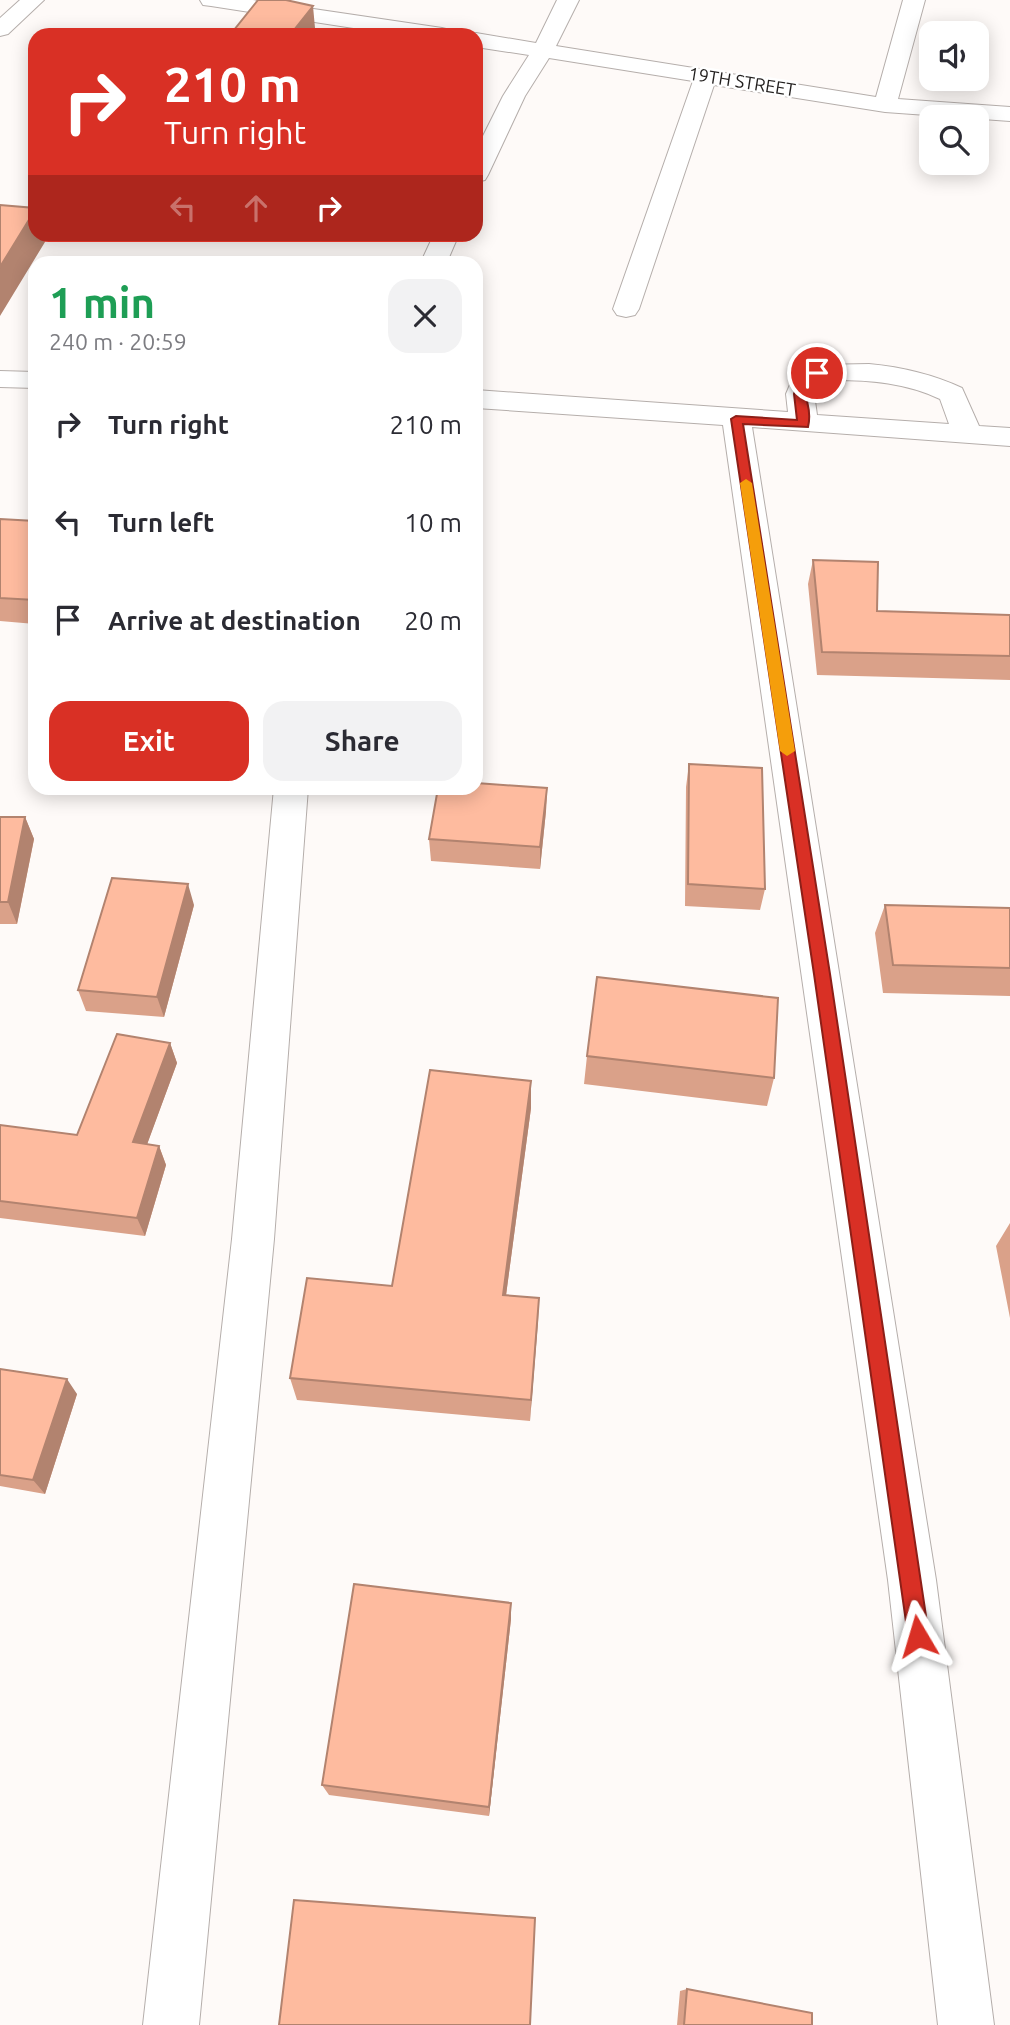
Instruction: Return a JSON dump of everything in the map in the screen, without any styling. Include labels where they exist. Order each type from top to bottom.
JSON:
[{"type":"street","points":[[0,29],[33,0]]},
{"type":"street","points":[[211,0],[399,28]]},
{"type":"street","points":[[483,160],[514,96],[543,50],[568,0]]},
{"type":"street","points":[[885,105],[914,0]]},
{"type":"street","points":[[239,25],[256,5]]},
{"type":"street","name":"19TH STREET","points":[[483,41],[885,105],[1010,114]]},
{"type":"street","points":[[626,309],[706,76]]},
{"type":"street","points":[[804,424],[800,394],[805,379],[817,373],[903,376],[926,382],[952,394],[968,435]]},
{"type":"street","points":[[0,379],[28,380]]},
{"type":"street","points":[[483,400],[1010,438]]},
{"type":"street","points":[[736,419],[912,1580],[966,2025]]},
{"type":"street","points":[[171,2025],[253,1239],[290,795]]},
{"type":"building","points":[[258,0],[286,0],[313,6],[296,28],[236,28]]},
{"type":"building","points":[[0,205],[28,207],[28,221],[0,267]]},
{"type":"building","points":[[0,519],[28,521],[28,600],[0,598]]},
{"type":"building","points":[[813,560],[878,562],[877,611],[1010,615],[1010,656],[822,652]]},
{"type":"building","points":[[689,764],[762,768],[765,889],[688,884]]},
{"type":"building","points":[[483,783],[547,788],[540,847],[429,839],[437,795],[483,795]]},
{"type":"building","points":[[0,817],[25,817],[8,902],[0,902]]},
{"type":"building","points":[[112,878],[188,884],[157,997],[78,990]]},
{"type":"building","points":[[885,905],[1010,908],[1010,968],[893,965]]},
{"type":"building","points":[[597,977],[778,998],[774,1078],[587,1056]]},
{"type":"building","points":[[117,1034],[170,1043],[133,1142],[159,1146],[137,1218],[0,1201],[0,1125],[77,1135]]},
{"type":"building","points":[[430,1070],[531,1081],[503,1295],[539,1298],[531,1400],[290,1378],[307,1278],[392,1286]]},
{"type":"building","points":[[0,1369],[67,1379],[33,1480],[0,1475]]},
{"type":"building","points":[[354,1584],[511,1603],[489,1807],[322,1785]]},
{"type":"building","points":[[294,1900],[535,1918],[530,2025],[279,2025]]},
{"type":"building","points":[[687,1989],[812,2013],[812,2025],[684,2025]]},
{"type":"slow traffic","points":[[746,483],[787,751]]},
{"type":"route","points":[[817,373],[805,379],[800,394],[804,424],[736,419],[822,974],[918,1636]]}]
